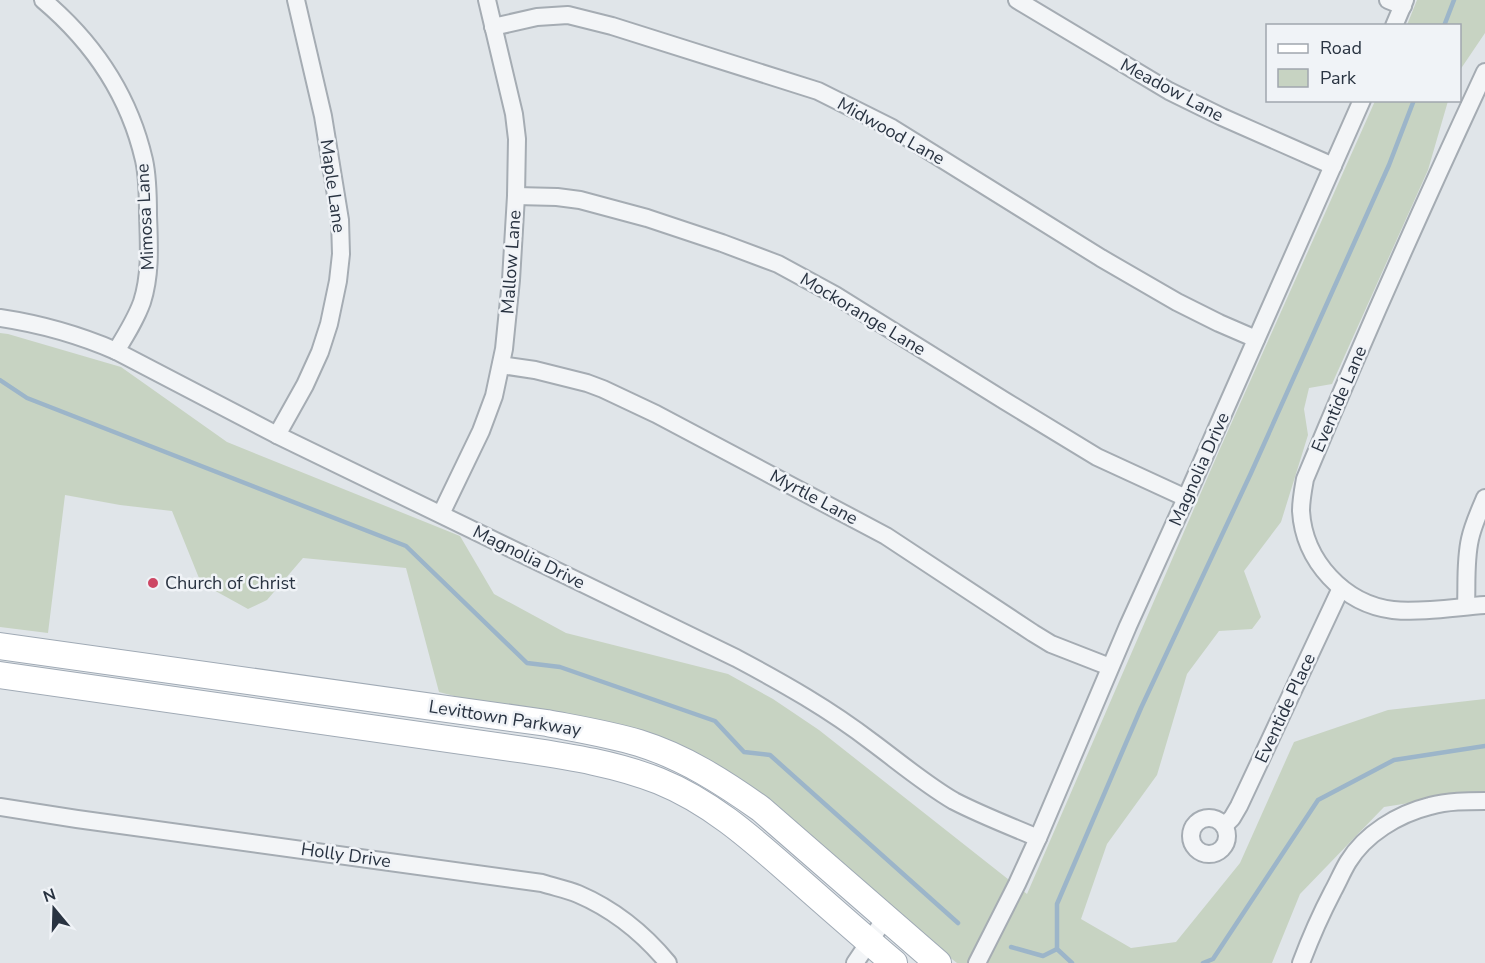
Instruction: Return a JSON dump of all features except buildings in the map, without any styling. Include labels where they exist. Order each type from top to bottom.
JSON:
[{"type":"main road","name":"Levittown Parkway","points":[[0,646],[548,723],[601,733],[640,744],[681,759],[742,795],[777,822],[938,963]]},
{"type":"main road","name":"Levittown Parkway","points":[[0,675],[525,750],[622,768],[660,781],[693,797],[718,813],[749,836],[894,963]]},
{"type":"street","name":"Mimosa Lane","points":[[43,0],[82,38],[110,76],[129,116],[144,162],[148,193],[150,254],[147,279],[142,302],[131,327],[116,351]]},
{"type":"street","name":"Maple Lane","points":[[277,435],[305,385],[320,352],[329,324],[341,254],[340,220],[323,116],[296,0]]},
{"type":"street","name":"Mallow Lane","points":[[441,514],[481,431],[494,396],[501,365],[511,280],[517,139],[514,114],[487,0]]},
{"type":"street","name":"Meadow Lane","points":[[1017,0],[1169,91],[1333,166]]},
{"type":"street","points":[[1394,24],[1399,2]]},
{"type":"street","name":"Midwood Lane","points":[[493,27],[537,17],[568,15],[612,26],[818,91],[892,128],[1101,258],[1177,302],[1256,339]]},
{"type":"street","name":"Eventide Lane","points":[[1485,72],[1428,194],[1346,381],[1305,479],[1301,511],[1308,543],[1315,558],[1341,588],[1361,601],[1377,607],[1409,611],[1485,605]]},
{"type":"street","name":"Magnolia Drive","points":[[977,963],[1038,838],[1110,667],[1361,102]]},
{"type":"street","name":"Mockorange Lane","points":[[516,196],[557,197],[591,203],[647,218],[778,264],[835,295],[1097,457],[1186,498]]},
{"type":"street","name":"Magnolia Drive","points":[[0,318],[90,339],[277,435],[736,657],[817,703],[954,801],[1038,838]]},
{"type":"street","name":"Myrtle Lane","points":[[501,365],[535,370],[587,383],[656,414],[886,536],[1042,639],[1110,667]]},
{"type":"street","points":[[1466,606],[1467,558],[1470,538],[1485,498]]},
{"type":"street","name":"Eventide Place","points":[[1224,826],[1239,806],[1341,588]]},
{"type":"street","points":[[1301,963],[1327,902],[1349,861],[1377,831],[1412,811],[1432,805],[1485,801]]},
{"type":"street","name":"Holly Drive","points":[[0,807],[542,883],[581,895],[609,911],[636,930],[668,963]]},
{"type":"street","points":[[855,963],[886,917]]},
{"type":"green space","points":[[1417,0],[1485,0],[1485,33],[1461,69],[1461,24],[1407,24]]},
{"type":"green space","points":[[1375,102],[1448,102],[1428,170],[1332,384],[1309,388],[1304,409],[1308,435],[1281,522],[1244,571],[1261,617],[1252,629],[1219,631],[1187,674],[1157,775],[1107,844],[1081,919],[1131,948],[1176,942],[1240,863],[1294,742],[1388,710],[1485,699],[1485,791],[1384,807],[1300,894],[1272,963],[957,963],[649,736],[488,705],[439,692],[406,568],[303,558],[267,600],[248,609],[201,583],[172,511],[65,495],[48,633],[0,627],[0,333],[121,367],[227,442],[460,536],[494,594],[566,633],[728,674],[773,699],[819,730],[1027,894],[1219,451]]},
{"type":"waterway","points":[[1445,24],[1454,0]]},
{"type":"waterway","points":[[1072,963],[1057,949],[1057,904],[1141,708],[1251,473],[1389,165],[1413,102]]},
{"type":"waterway","points":[[0,380],[27,398],[406,546],[527,663],[560,667],[715,721],[744,752],[770,755],[958,923]]},
{"type":"waterway","points":[[1203,963],[1213,959],[1318,800],[1394,760],[1485,746]]},
{"type":"waterway","points":[[1011,947],[1043,956],[1057,949]]},
{"type":"place","name":"Church of Christ","points":[[153,583]]}]
